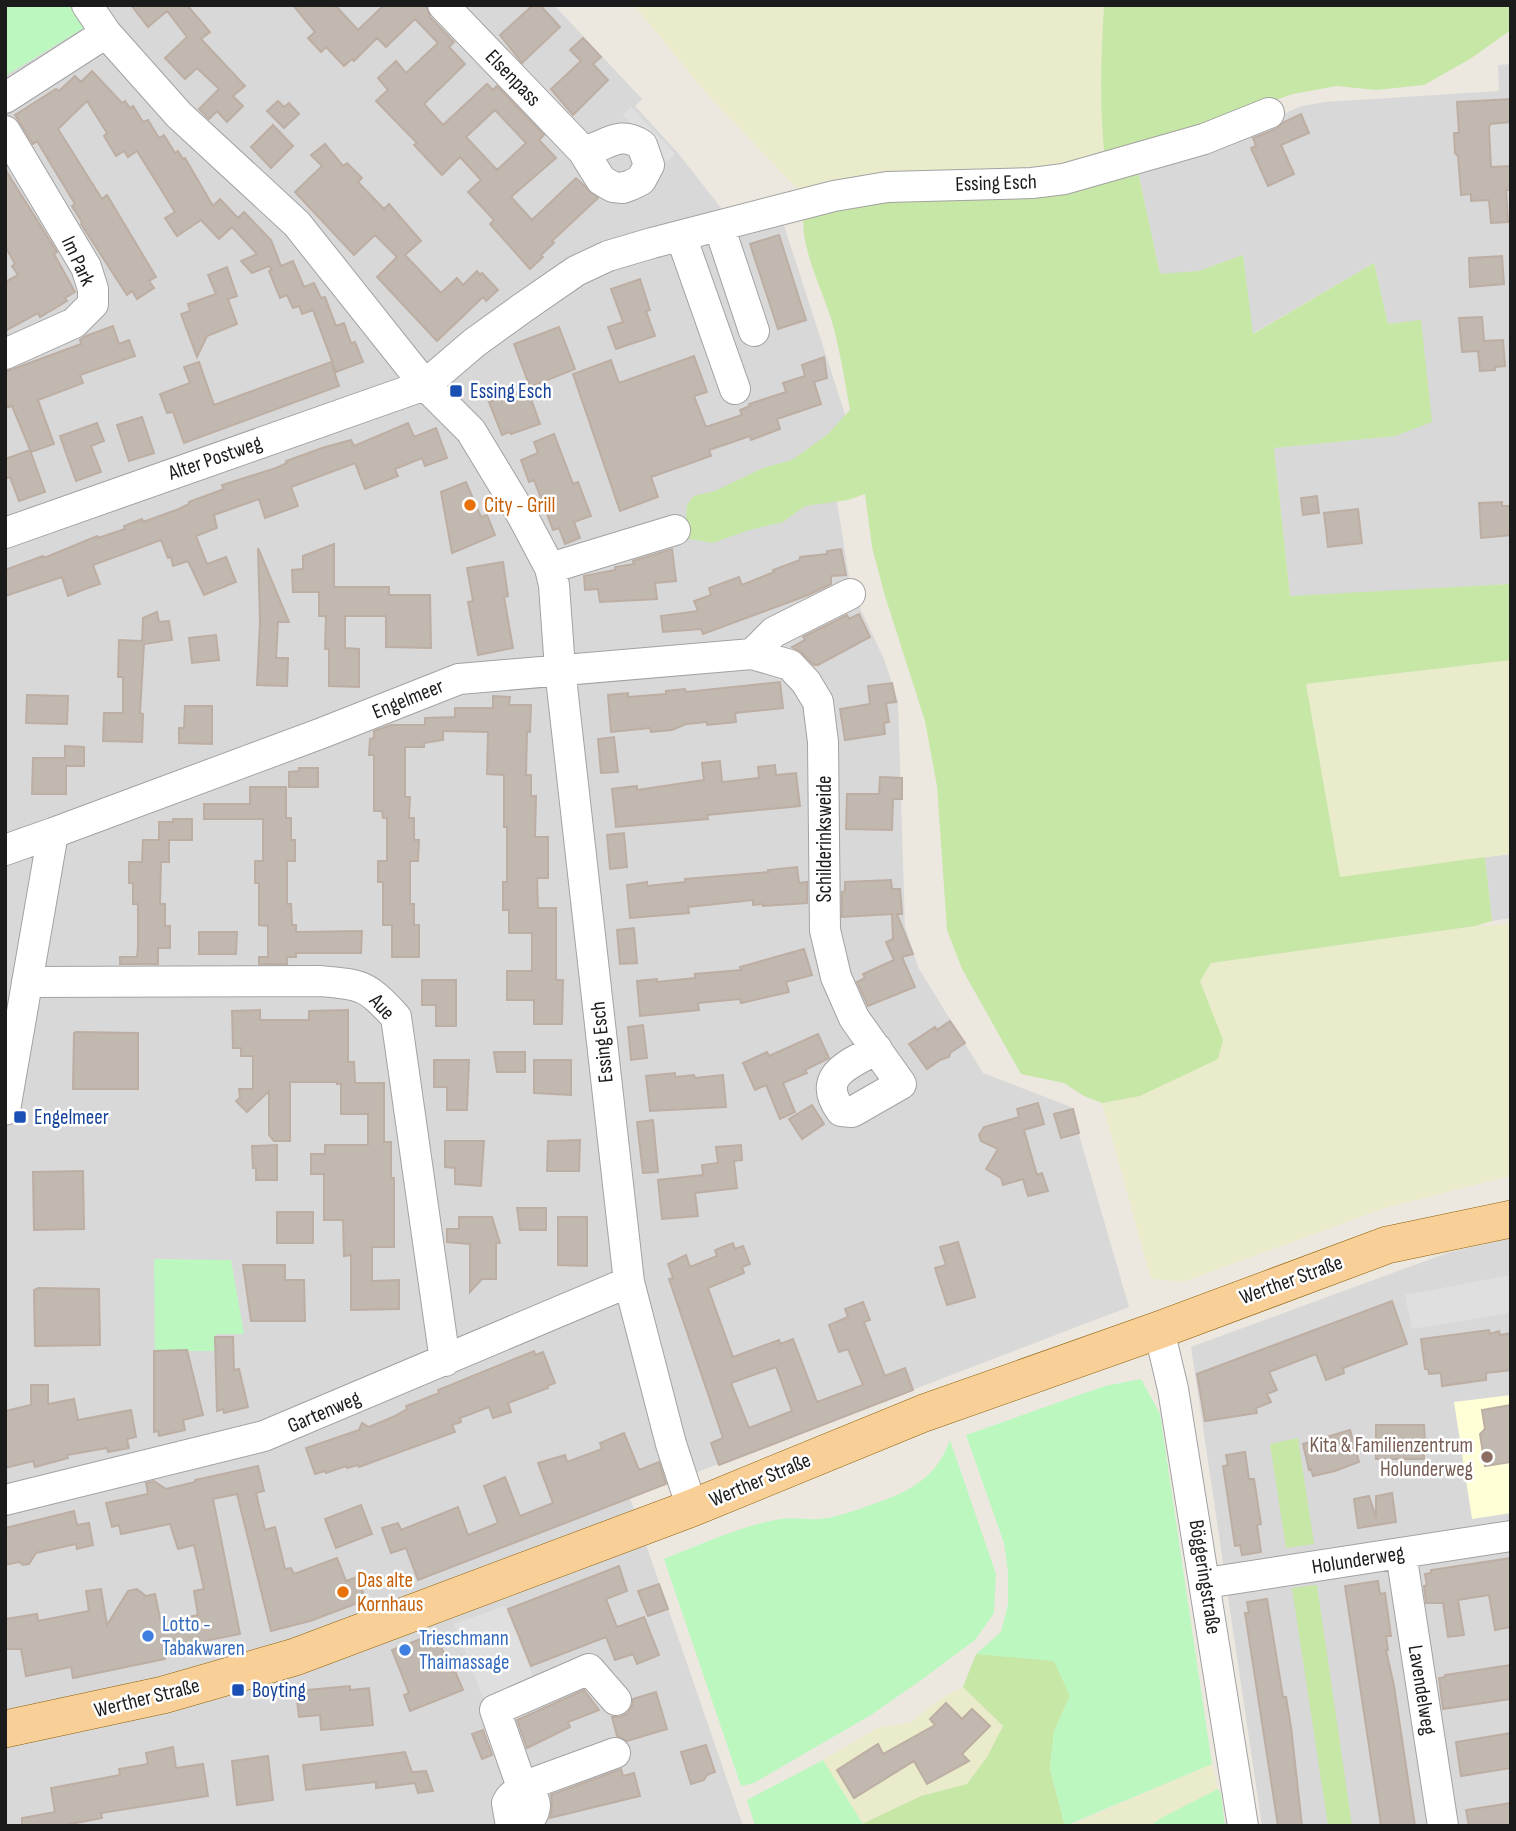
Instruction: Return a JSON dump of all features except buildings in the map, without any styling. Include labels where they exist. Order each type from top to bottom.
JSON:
[{"type":"main road","name":"Werther Straße","points":[[5,1729],[163,1695],[295,1657],[692,1508],[924,1413],[1159,1330],[1387,1245],[1511,1219]]},
{"type":"street","name":"Essing Esch","points":[[87,5],[106,33],[179,115],[297,224],[425,385],[471,431],[550,568],[554,585],[560,669],[629,1282],[671,1444],[692,1508]]},
{"type":"street","name":"Elsenpass","points":[[443,5],[583,151]]},
{"type":"street","points":[[5,98],[106,33]]},
{"type":"street","name":"Essing Esch","points":[[425,385],[474,343],[576,271],[608,256],[834,196],[887,187],[1032,183],[1064,179],[1204,139],[1269,113]]},
{"type":"street","name":"Im Park","points":[[5,131],[86,267],[93,289],[93,304],[74,323],[5,354]]},
{"type":"street","points":[[719,226],[754,331]]},
{"type":"street","points":[[681,236],[735,389]]},
{"type":"street","name":"Alter Postweg","points":[[5,533],[425,385]]},
{"type":"street","points":[[550,568],[676,530]]},
{"type":"street","points":[[752,654],[774,632],[850,594]]},
{"type":"street","name":"Schilderinksweide","points":[[560,669],[752,654],[790,665],[818,702],[823,742],[825,930],[836,976],[855,1018],[877,1049]]},
{"type":"street","name":"Engelmeer","points":[[5,850],[322,733],[459,679],[560,669]]},
{"type":"street","points":[[5,1110],[52,832]]},
{"type":"street","name":"Aue","points":[[27,982],[320,981],[356,984],[373,993],[396,1017],[445,1361]]},
{"type":"street","name":"Gartenweg","points":[[5,1500],[264,1436],[629,1282]]},
{"type":"street","name":"Böggeringstraße","points":[[1159,1330],[1174,1389],[1244,1826]]},
{"type":"street","name":"Holunderweg","points":[[1206,1583],[1511,1536]]},
{"type":"street","name":"Lavendelweg","points":[[1401,1553],[1443,1826]]},
{"type":"street","points":[[525,1826],[535,1807],[532,1798],[521,1790],[495,1710],[589,1669],[616,1700]]},
{"type":"street","points":[[511,1826],[507,1804],[512,1795],[615,1753]]},
{"type":"shaded area","points":[[5,5],[554,5],[642,99],[635,106],[678,153],[725,213],[780,213],[854,442],[837,502],[851,589],[884,659],[898,701],[905,926],[918,967],[983,1073],[1071,1107],[1129,1307],[630,1498],[743,1826],[5,1826]]},
{"type":"shaded area","points":[[634,5],[1104,5],[1101,62],[1105,159],[1050,176],[802,194],[706,93]]},
{"type":"shaded area","points":[[1511,64],[1511,584],[1290,597],[1274,448],[1395,436],[1421,321],[1388,324],[1374,263],[1252,334],[1243,255],[1199,271],[1160,275],[1137,167],[1233,135],[1302,106],[1325,102],[1499,91],[1498,65]]},
{"type":"shaded area","points":[[631,107],[675,154],[667,162],[623,115]]},
{"type":"shaded area","points":[[1511,660],[1511,854],[1340,877],[1306,684]]},
{"type":"shaded area","points":[[1511,854],[1511,918],[1492,921],[1485,857]]},
{"type":"shaded area","points":[[1511,924],[1511,1176],[1388,1207],[1183,1282],[1151,1279],[1102,1103],[1140,1096],[1223,1040],[1200,981],[1211,963],[1475,926]]},
{"type":"shaded area","points":[[1511,1238],[1511,1826],[1262,1826],[1191,1347],[1447,1253]]},
{"type":"shaded area","points":[[1511,1275],[1511,1313],[1412,1329],[1405,1295]]},
{"type":"shaded area","name":"Kita & Familienzentrum Holunderweg","points":[[1511,1395],[1511,1513],[1472,1519],[1454,1402]]},
{"type":"shaded area","points":[[505,1606],[535,1681],[485,1703],[454,1624]]},
{"type":"shaded area","points":[[963,1687],[1003,1726],[987,1757],[967,1784],[921,1796],[862,1824],[823,1760],[879,1727],[910,1723],[940,1699]]},
{"type":"shaded area","points":[[1212,1764],[1218,1789],[1150,1826],[1068,1826]]},
{"type":"green space","points":[[7,5],[69,5],[84,28],[5,76]]},
{"type":"green space","points":[[1104,5],[1511,5],[1511,30],[1470,59],[1424,85],[1376,90],[1337,86],[1293,94],[1105,159],[1101,82]]},
{"type":"green space","points":[[1137,167],[1160,274],[1199,271],[1243,255],[1253,334],[1374,263],[1388,324],[1421,320],[1432,422],[1395,436],[1274,448],[1290,596],[1511,584],[1511,660],[1306,684],[1340,877],[1485,857],[1492,921],[1475,926],[1211,963],[1200,981],[1223,1040],[1218,1059],[1140,1096],[1102,1103],[1084,1096],[1064,1083],[1021,1074],[962,969],[947,930],[937,786],[925,721],[872,547],[865,494],[848,500],[805,506],[783,522],[713,543],[685,538],[687,505],[694,496],[715,491],[763,468],[792,460],[827,435],[850,410],[834,329],[808,253],[803,223],[805,209]]},
{"type":"green space","points":[[154,1259],[231,1260],[244,1334],[216,1334],[215,1351],[155,1351]]},
{"type":"green space","points":[[1141,1379],[1160,1414],[1212,1764],[1065,1826],[1050,1769],[1054,1731],[1070,1696],[1054,1661],[976,1654],[1001,1632],[1008,1604],[1008,1572],[1004,1543],[966,1435],[1105,1386]]},
{"type":"green space","points":[[1298,1438],[1314,1544],[1286,1548],[1270,1444]]},
{"type":"green space","points":[[950,1440],[996,1574],[994,1613],[975,1640],[871,1715],[754,1783],[741,1786],[664,1559],[751,1526],[786,1518],[831,1517],[893,1497],[927,1476],[944,1454]]},
{"type":"green space","points":[[1317,1585],[1352,1826],[1328,1826],[1292,1588]]},
{"type":"green space","points":[[976,1654],[1054,1660],[1070,1696],[1054,1731],[1050,1769],[1065,1826],[864,1826],[862,1824],[921,1796],[967,1784],[987,1757],[1003,1726],[963,1687]]},
{"type":"green space","points":[[823,1760],[864,1826],[755,1826],[747,1800]]},
{"type":"green space","points":[[1218,1789],[1225,1826],[1150,1826],[1161,1818]]},
{"type":"place","name":"Essing Esch","points":[[456,391]]},
{"type":"place","name":"City - Grill","points":[[470,505]]},
{"type":"place","name":"Engelmeer","points":[[20,1117]]},
{"type":"place","name":"Kita & Familienzentrum Holunderweg","points":[[1487,1457]]},
{"type":"place","name":"Das alte Kornhaus","points":[[343,1592]]},
{"type":"place","name":"Lotto - Tabakwaren","points":[[148,1636]]},
{"type":"place","name":"Trieschmann Thaimassage","points":[[405,1650]]},
{"type":"place","name":"Boyting","points":[[238,1690]]}]
